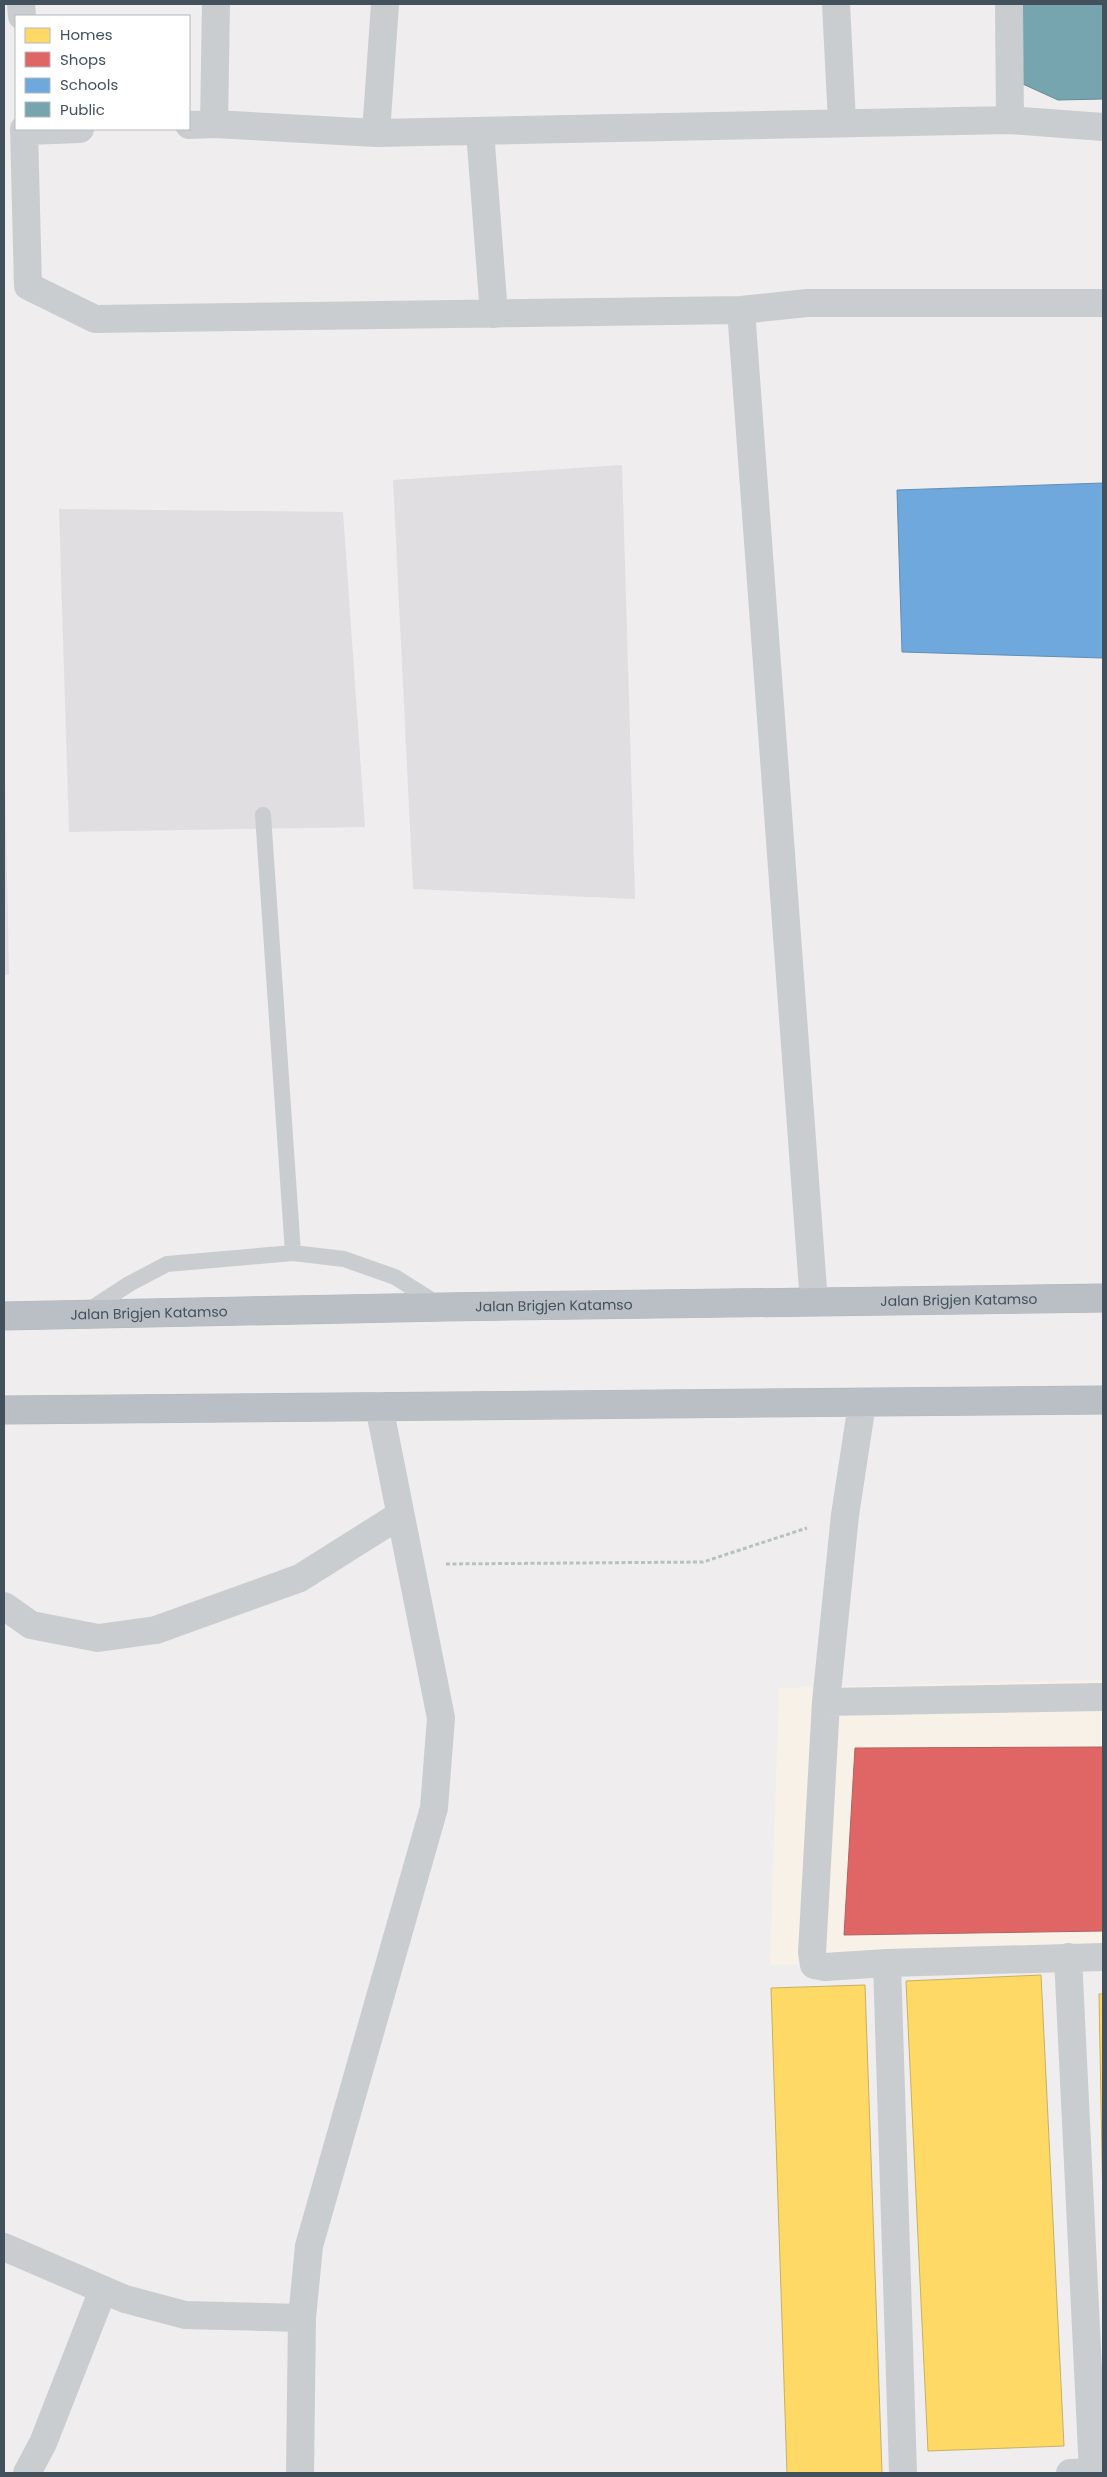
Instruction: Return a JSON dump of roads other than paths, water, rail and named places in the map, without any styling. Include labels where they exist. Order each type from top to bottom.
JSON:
[{"type":"highway","name":"Jalan Brigjen Katamso","points":[[4,1316],[443,1307],[1103,1298]]},
{"type":"highway","points":[[4,1410],[862,1404],[1103,1400]]},
{"type":"street","points":[[216,4],[201,124],[376,133],[1010,120],[1103,127]]},
{"type":"street","points":[[376,133],[385,4]]},
{"type":"street","points":[[836,4],[842,122]]},
{"type":"street","points":[[1009,4],[1010,120]]},
{"type":"street","points":[[24,130],[28,286],[95,319],[741,310],[807,303],[1103,303]]},
{"type":"street","points":[[480,131],[494,314]]},
{"type":"street","points":[[741,310],[814,1303]]},
{"type":"street","points":[[862,1404],[845,1515],[826,1702],[812,1959],[814,1965],[825,1967],[1068,1957],[1103,1958]]},
{"type":"street","points":[[300,2473],[302,2318],[309,2246],[434,1808],[441,1718],[379,1406]]},
{"type":"street","points":[[4,1606],[31,1625],[98,1638],[156,1630],[300,1578],[400,1515]]},
{"type":"street","points":[[826,1702],[1103,1697]]},
{"type":"street","points":[[1068,1957],[1089,2473]]},
{"type":"street","points":[[887,1963],[903,2473]]},
{"type":"street","points":[[4,2247],[125,2299],[185,2315],[302,2318]]},
{"type":"street","points":[[27,2473],[43,2443],[103,2290]]},
{"type":"lane","points":[[263,815],[293,1253]]},
{"type":"lane","points":[[82,1315],[128,1284],[167,1264],[293,1253],[344,1259],[395,1277],[443,1307]]}]
